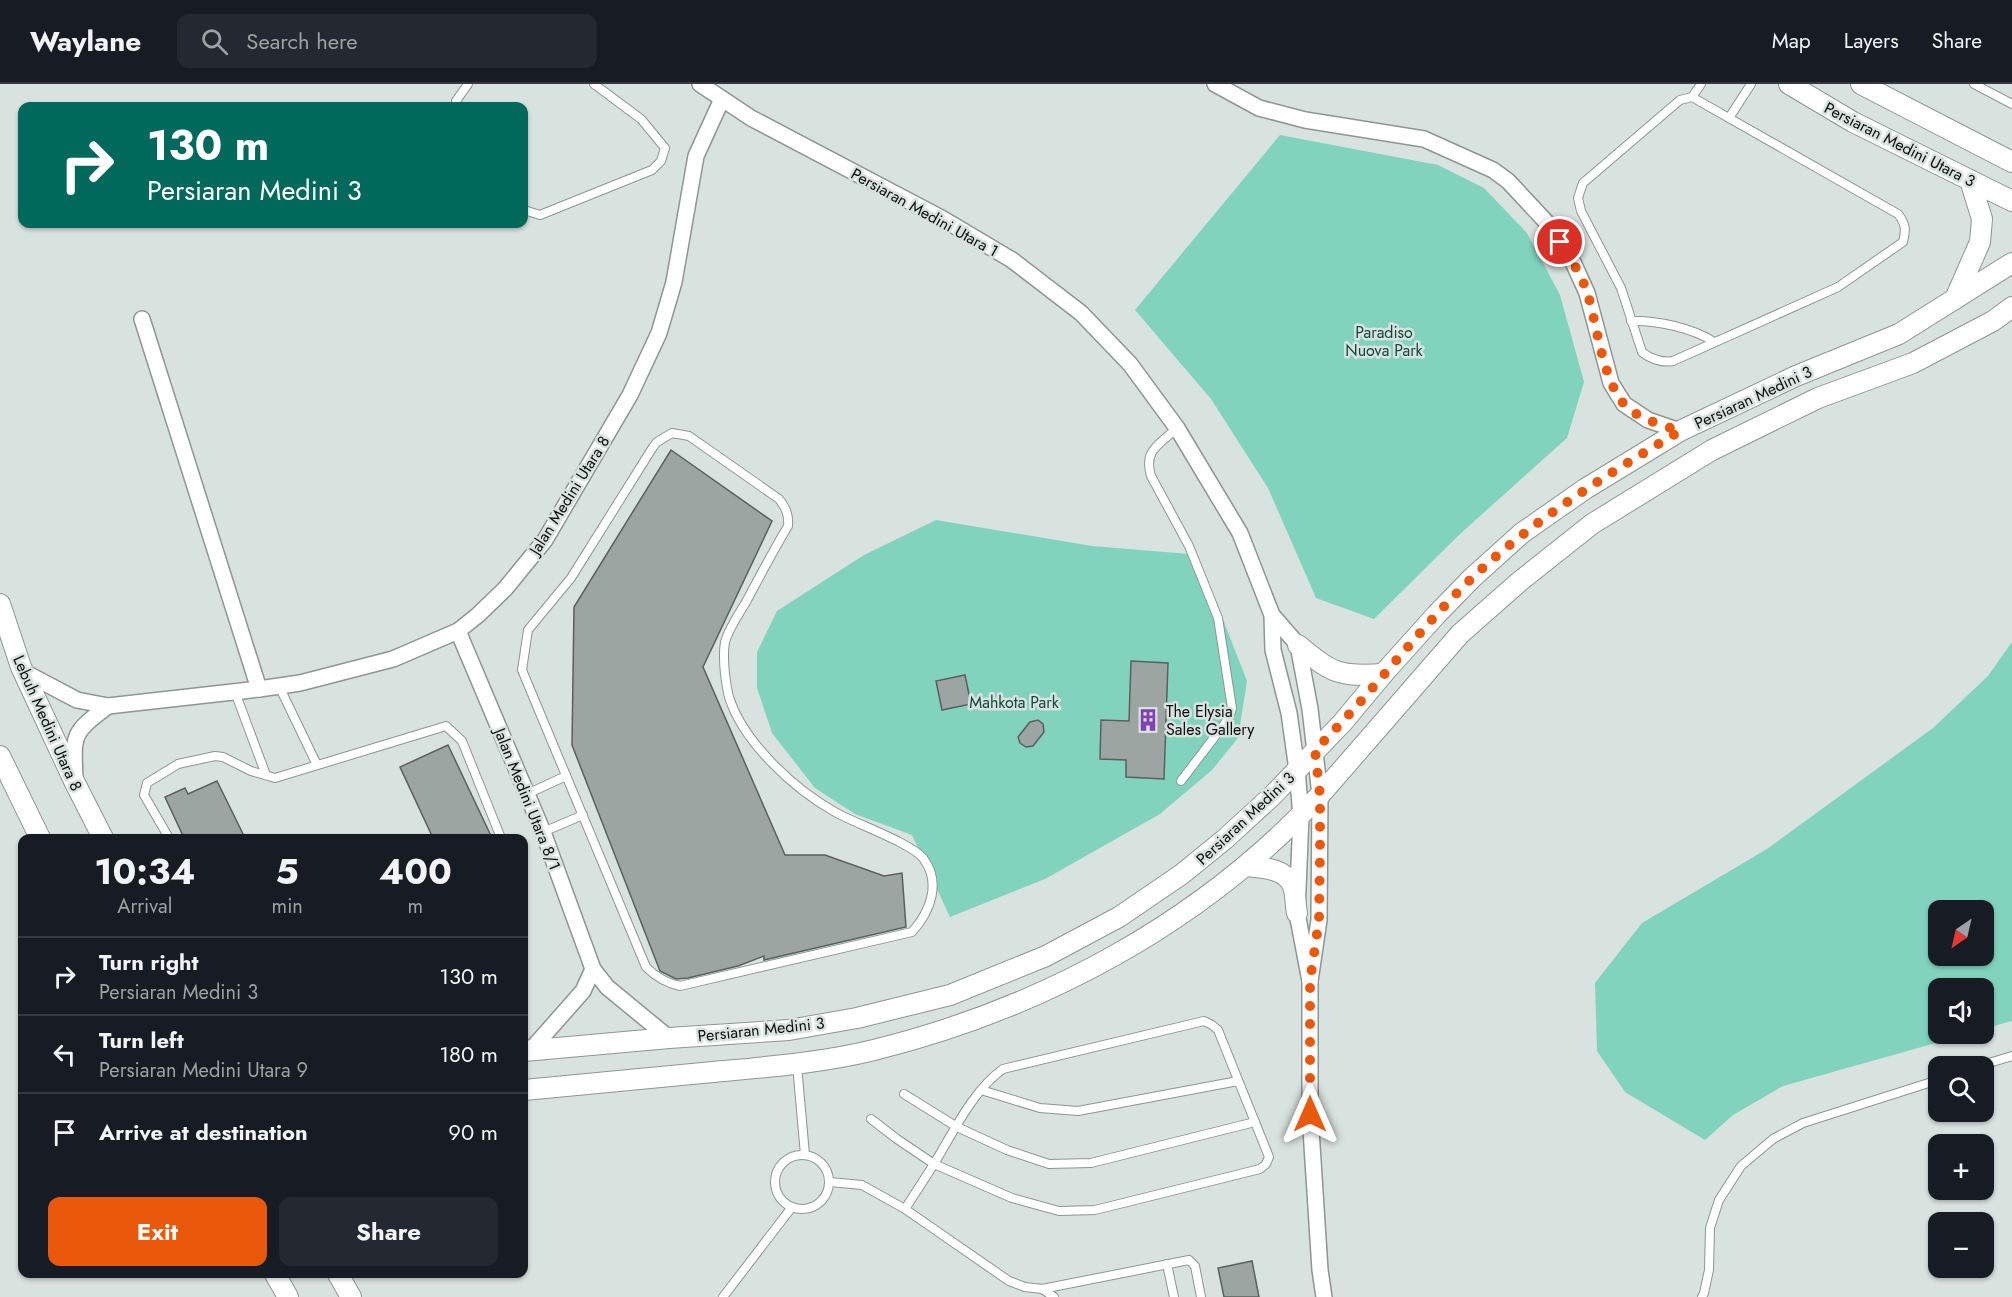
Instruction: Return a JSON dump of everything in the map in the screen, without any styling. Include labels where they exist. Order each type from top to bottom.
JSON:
[{"type":"street","name":"Persiaran Medini Utara 1","points":[[700,84],[751,118],[943,219],[1012,260],[1081,313],[1130,364],[1177,428],[1240,533],[1272,615],[1298,645],[1310,709],[1320,795],[1319,920],[1310,981],[1310,1114],[1320,1270],[1324,1297]]},
{"type":"street","points":[[1215,84],[1259,108],[1305,120],[1424,139],[1493,170],[1508,181],[1549,225],[1572,260],[1587,293],[1611,383],[1624,404],[1648,420],[1680,431]]},
{"type":"street","name":"Persiaran Medini Utara 3","points":[[1789,84],[1853,122],[2012,201]]},
{"type":"street","points":[[1861,84],[2012,162]]},
{"type":"street","name":"Jalan Medini Utara 8","points":[[24,672],[77,700],[108,706],[279,686],[393,659],[458,631],[505,589],[546,540],[630,395],[659,333],[674,282],[696,156],[722,99]]},
{"type":"street","points":[[1955,299],[1980,242],[1982,219],[1970,180]]},
{"type":"street","name":"Persiaran Medini 3","points":[[528,1051],[789,1030],[857,1018],[950,995],[1046,956],[1119,917],[1182,874],[1241,825],[1343,722],[1383,674],[1472,578],[1522,533],[1585,489],[1680,431],[1796,376],[1899,334],[2012,263]]},
{"type":"street","name":"Persiaran Medini 3","points":[[528,1090],[797,1064],[873,1050],[965,1024],[1050,990],[1110,959],[1165,926],[1247,866],[1301,816],[1460,634],[1519,582],[1592,524],[1712,450],[1818,398],[1913,363],[1993,321],[2012,307]]},
{"type":"street","points":[[142,320],[259,690]]},
{"type":"street","name":"Lebuh Medini Utara 8","points":[[0,604],[24,672],[101,834]]},
{"type":"street","name":"Persiaran Medini Utara 1","points":[[1272,615],[1273,650],[1289,713],[1297,770],[1301,816],[1297,913],[1310,981]]},
{"type":"street","name":"Jalan Medini Utara 8/1","points":[[458,631],[543,832],[593,969],[607,987],[669,1038]]},
{"type":"street","points":[[1298,645],[1325,667],[1344,674],[1383,674]]},
{"type":"street","points":[[75,783],[74,743],[82,726],[108,706]]},
{"type":"street","points":[[0,756],[4,776],[38,834]]},
{"type":"street","points":[[1247,866],[1282,874],[1292,884],[1297,913]]},
{"type":"street","points":[[528,1050],[584,991],[593,969]]},
{"type":"street","points":[[277,1278],[288,1297]]},
{"type":"street","points":[[340,1278],[351,1297]]},
{"type":"lane","points":[[456,102],[468,84]]},
{"type":"lane","points":[[528,211],[540,214],[652,171],[661,161],[665,148],[641,119],[594,84]]},
{"type":"lane","points":[[1692,97],[1898,214],[1905,222],[1906,231],[1903,242],[1838,287],[1673,362],[1668,362],[1657,360],[1642,352],[1621,288],[1581,211],[1578,198],[1583,183],[1680,100],[1692,97],[1701,84]]},
{"type":"lane","points":[[1729,118],[1751,84]]},
{"type":"lane","points":[[1974,84],[2012,104]]},
{"type":"lane","points":[[1630,321],[1649,321],[1699,333],[1714,342]]},
{"type":"lane","points":[[1177,428],[1150,452],[1147,463],[1151,476],[1189,546],[1218,618],[1232,708],[1229,718],[1182,782]]},
{"type":"lane","points":[[672,433],[689,436],[779,499],[785,506],[789,518],[788,526],[733,624],[725,643],[724,661],[728,696],[739,720],[759,749],[786,776],[818,802],[922,856],[930,870],[933,898],[929,909],[912,932],[680,986],[654,975],[646,967],[583,814],[522,670],[528,630],[571,578],[657,442],[672,433]]},
{"type":"lane","points":[[279,686],[317,765]]},
{"type":"lane","points":[[235,692],[266,775]]},
{"type":"lane","points":[[167,834],[144,795],[147,783],[178,764],[214,756],[223,757],[252,771],[275,778],[446,726],[462,741],[499,834]]},
{"type":"lane","points":[[527,794],[566,776]]},
{"type":"lane","points":[[543,832],[583,814]]},
{"type":"lane","points":[[871,1119],[934,1164],[1012,1198],[1059,1211],[1095,1210],[1260,1169],[1269,1157],[1218,1030],[1212,1024],[1204,1021],[1003,1069],[981,1090],[957,1127],[934,1164],[905,1209]]},
{"type":"lane","points":[[1994,1061],[2012,1056]]},
{"type":"lane","points":[[797,1064],[805,1155]]},
{"type":"lane","points":[[981,1090],[1040,1108],[1078,1111],[1238,1081]]},
{"type":"lane","points":[[1702,1297],[1709,1270],[1710,1228],[1719,1200],[1741,1166],[1773,1138],[1803,1123],[1928,1083]]},
{"type":"lane","points":[[904,1094],[957,1127],[1007,1150],[1049,1164],[1091,1163],[1255,1122]]},
{"type":"lane","points":[[805,1155],[813,1156],[826,1167],[830,1182],[829,1190],[821,1203],[807,1209],[792,1207],[785,1203],[776,1191],[775,1175],[783,1162],[790,1157],[805,1155]]},
{"type":"lane","points":[[830,1182],[862,1185],[905,1209],[1009,1281],[1025,1287],[1042,1288],[1185,1260],[1193,1263],[1201,1297]]},
{"type":"lane","points":[[723,1297],[792,1207]]},
{"type":"lane","points":[[1167,1264],[1174,1297]]},
{"type":"lane","points":[[1042,1288],[1054,1297]]},
{"type":"green space","name":"Paradiso Nuova Park","points":[[1280,135],[1438,165],[1484,188],[1527,233],[1560,295],[1584,382],[1567,438],[1460,534],[1374,619],[1316,598],[1268,488],[1211,399],[1135,310]]},
{"type":"green space","name":"Mahkota Park","points":[[936,520],[1092,546],[1189,554],[1222,617],[1247,681],[1238,738],[1212,770],[1160,814],[1045,879],[950,917],[912,835],[855,814],[815,788],[772,733],[757,688],[757,652],[777,611],[864,555]]},
{"type":"green space","points":[[2012,642],[2012,1021],[1994,1026],[1994,978],[1928,978],[1928,1044],[1932,1044],[1783,1086],[1733,1115],[1705,1140],[1625,1092],[1597,1051],[1595,983],[1642,923],[1767,849],[1933,728],[1988,676]]},
{"type":"building","points":[[671,450],[772,521],[703,667],[785,855],[825,855],[884,876],[902,873],[906,927],[764,960],[764,956],[738,966],[688,978],[676,979],[660,971],[572,745],[574,607]]},
{"type":"building","name":"The Elysia Sales Gallery","points":[[1131,661],[1168,663],[1164,779],[1126,777],[1126,760],[1100,759],[1101,720],[1129,721]]},
{"type":"building","points":[[965,675],[971,704],[942,710],[936,681]]},
{"type":"building","points":[[1038,720],[1043,724],[1044,732],[1033,746],[1026,747],[1020,743],[1018,737],[1030,722]]},
{"type":"building","points":[[448,745],[490,834],[431,834],[400,767]]},
{"type":"building","points":[[217,781],[243,834],[182,834],[165,797],[185,788],[188,794]]},
{"type":"building","points":[[1252,1261],[1259,1297],[1224,1297],[1218,1268]]},
{"type":"place","name":"The Elysia Sales Gallery","points":[[1148,720]]},
{"type":"route","points":[[1310,1114],[1310,981],[1319,920],[1320,851],[1320,795],[1315,750],[1343,722],[1436,615],[1472,578],[1522,533],[1585,489],[1680,431],[1648,420],[1624,404],[1611,383],[1587,293],[1572,260],[1560,242]]}]
